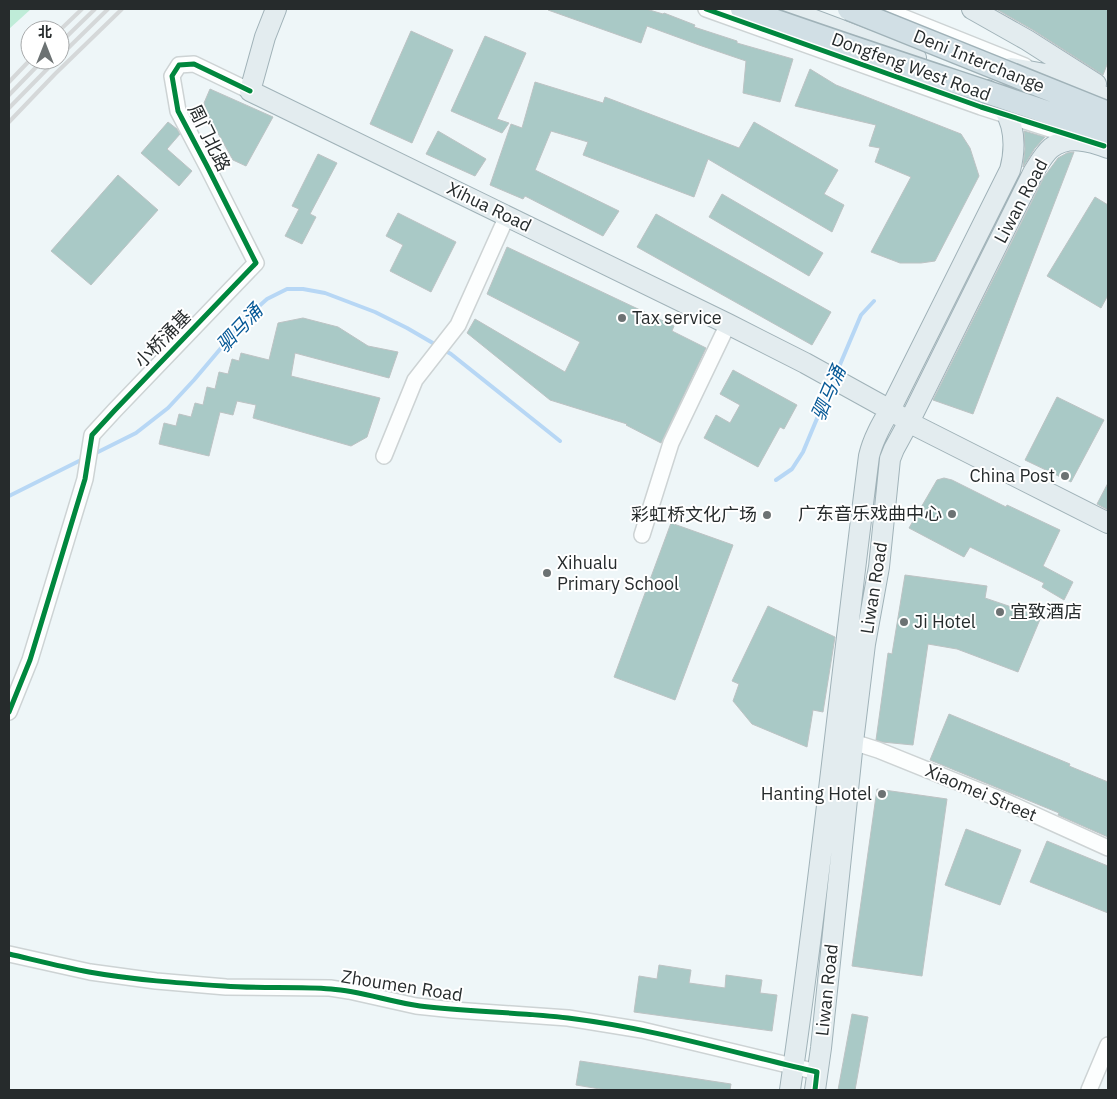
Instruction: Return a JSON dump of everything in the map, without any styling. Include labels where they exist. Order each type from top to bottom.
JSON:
[{"type":"highway","name":"Deni Interchange","points":[[742,9],[991,92],[1107,142]]},
{"type":"highway","name":"Deni Interchange","points":[[855,23],[1108,113]]},
{"type":"main road","points":[[250,91],[265,37],[276,9]]},
{"type":"main road","name":"Deni Interchange","points":[[785,9],[855,23]]},
{"type":"main road","name":"Deni Interchange","points":[[814,9],[855,23]]},
{"type":"main road","points":[[972,9],[1027,40],[1108,92]]},
{"type":"main road","points":[[855,23],[1107,142]]},
{"type":"main road","points":[[855,23],[952,56],[1045,74],[1108,98]]},
{"type":"main road","points":[[976,81],[996,96],[1009,116]]},
{"type":"main road","name":"Xihua Road","points":[[250,91],[728,324],[805,363],[890,410]]},
{"type":"main road","name":"Liwan Road","points":[[790,1090],[821,867],[869,456],[872,443],[1010,170],[1014,156],[1009,116]]},
{"type":"main road","name":"Liwan Road","points":[[816,1081],[853,742],[866,644],[879,567],[890,459],[1034,171],[1050,148],[1061,142],[1075,139],[1107,142]]},
{"type":"main road","points":[[890,410],[909,422],[1108,523]]},
{"type":"main road","points":[[869,456],[890,459]]},
{"type":"street","name":"Dongfeng West Road","points":[[706,9],[1009,116],[1107,142]]},
{"type":"street","points":[[883,9],[1045,74]]},
{"type":"street","name":"周门北路","points":[[250,91],[194,64],[179,65],[172,76],[178,111],[256,263]]},
{"type":"street","points":[[384,456],[415,380],[458,325],[507,216]]},
{"type":"street","name":"小桥涌基","points":[[9,712],[30,660],[85,479],[92,436],[256,263]]},
{"type":"street","points":[[642,535],[671,443],[728,324]]},
{"type":"street","name":"Xiaomei Street","points":[[853,742],[878,750],[1002,800],[1108,848]]},
{"type":"street","name":"Zhoumen Road","points":[[9,954],[90,972],[156,980],[226,986],[330,988],[416,1006],[568,1018],[642,1030],[794,1067],[816,1081]]},
{"type":"street","points":[[1089,1090],[1108,1045]]},
{"type":"green space","points":[[9,9],[31,9],[9,29]]},
{"type":"building","points":[[548,9],[646,9],[664,13],[695,25],[694,27],[737,41],[737,43],[793,59],[780,102],[743,93],[746,61],[647,26],[641,43]]},
{"type":"building","points":[[996,9],[1108,9],[1108,62],[1103,75],[1033,30]]},
{"type":"building","points":[[411,31],[453,50],[412,143],[370,124]]},
{"type":"building","points":[[485,36],[526,53],[497,119],[509,123],[502,133],[451,111]]},
{"type":"building","points":[[810,69],[836,85],[961,134],[970,148],[979,176],[935,261],[900,263],[871,252],[911,177],[875,162],[880,148],[869,146],[876,125],[795,106]]},
{"type":"building","points":[[535,82],[603,103],[605,97],[739,148],[754,122],[838,170],[824,194],[844,205],[832,232],[708,159],[694,197],[583,155],[588,142],[551,131],[535,170],[619,211],[603,236],[525,196],[523,199],[490,185],[511,124],[522,128]]},
{"type":"building","points":[[210,89],[273,117],[246,166],[233,160],[206,112],[204,103]]},
{"type":"building","points":[[168,122],[180,134],[167,149],[192,171],[179,186],[141,153]]},
{"type":"building","points":[[438,131],[486,159],[475,176],[426,154]]},
{"type":"building","points":[[1024,131],[1045,137],[1035,148],[1023,167],[1025,149]]},
{"type":"building","points":[[1074,152],[973,414],[933,400],[1044,177],[1058,158],[1067,153]]},
{"type":"building","points":[[318,154],[337,163],[310,214],[316,217],[302,244],[285,236],[299,209],[292,206]]},
{"type":"building","points":[[118,175],[158,210],[91,285],[51,251]]},
{"type":"building","points":[[722,194],[823,253],[809,276],[709,217]]},
{"type":"building","points":[[1095,197],[1108,205],[1108,295],[1101,308],[1047,276]]},
{"type":"building","points":[[398,213],[456,242],[431,292],[390,271],[403,245],[386,236]]},
{"type":"building","points":[[656,214],[831,312],[812,345],[637,247]]},
{"type":"building","points":[[507,247],[674,326],[672,331],[706,348],[661,443],[627,424],[550,400],[467,333],[475,319],[565,372],[580,342],[487,294]]},
{"type":"building","points":[[303,318],[338,327],[368,346],[398,352],[389,378],[295,353],[291,376],[380,398],[367,437],[351,446],[253,418],[256,405],[237,401],[233,415],[220,412],[209,456],[159,444],[164,423],[176,426],[179,414],[191,417],[195,403],[203,405],[207,387],[215,389],[219,372],[228,374],[232,359],[239,361],[241,353],[269,360],[278,323]]},
{"type":"building","points":[[733,370],[797,405],[784,429],[780,427],[758,467],[704,438],[716,415],[730,423],[740,405],[720,394]]},
{"type":"building","points":[[1057,397],[1104,420],[1071,482],[1025,460]]},
{"type":"building","points":[[944,478],[1060,530],[1043,566],[1073,582],[1064,600],[1042,587],[1044,583],[970,547],[964,557],[909,528],[937,480]]},
{"type":"building","points":[[1108,483],[1108,510],[1097,504]]},
{"type":"building","points":[[671,523],[733,545],[675,700],[614,677]]},
{"type":"building","points":[[905,575],[987,586],[985,598],[1041,617],[1018,672],[957,649],[928,644],[913,745],[876,740],[888,653],[892,654]]},
{"type":"building","points":[[768,606],[835,637],[823,712],[813,710],[807,747],[752,724],[733,701],[739,684],[732,681]]},
{"type":"building","points":[[949,714],[1070,764],[1069,766],[1108,782],[1108,837],[1058,815],[1059,813],[930,760]]},
{"type":"building","points":[[877,789],[947,799],[922,976],[852,966]]},
{"type":"building","points":[[966,829],[1021,850],[1000,905],[945,885]]},
{"type":"building","points":[[1047,841],[1108,866],[1108,913],[1030,882]]},
{"type":"building","points":[[659,965],[691,970],[689,983],[725,988],[726,975],[762,980],[760,993],[777,995],[772,1031],[634,1012],[639,976],[657,979]]},
{"type":"building","points":[[852,1014],[868,1017],[855,1090],[838,1090]]},
{"type":"building","points":[[580,1061],[731,1084],[730,1090],[606,1090],[576,1085]]},
{"type":"waterway","name":"驷马涌","points":[[94,454],[136,433],[168,408],[249,315],[267,299],[287,289],[303,289],[325,293],[375,312],[438,346]]},
{"type":"waterway","name":"驷马涌","points":[[836,374],[861,315],[874,301]]},
{"type":"waterway","name":"驷马涌","points":[[444,350],[560,441]]},
{"type":"waterway","name":"驷马涌","points":[[776,480],[792,469],[803,452],[831,385]]},
{"type":"waterway","name":"驷马涌","points":[[9,496],[83,459]]},
{"type":"railway","points":[[70,20],[82,9]]},
{"type":"railway","points":[[70,33],[95,9]]},
{"type":"railway","points":[[70,46],[108,9]]},
{"type":"railway","points":[[9,122],[122,9]]},
{"type":"railway","points":[[9,82],[20,70]]},
{"type":"railway","points":[[9,95],[33,70]]},
{"type":"railway","points":[[9,108],[46,70]]},
{"type":"cycle path","points":[[706,9],[981,107],[1104,146]]},
{"type":"cycle path","points":[[9,712],[30,660],[85,479],[92,435],[256,263],[178,111],[172,76],[179,65],[194,64],[250,91]]},
{"type":"cycle path","points":[[9,954],[89,972],[140,979],[237,987],[331,989],[420,1006],[550,1016],[599,1022],[662,1034],[817,1072],[815,1090]]},
{"type":"place","name":"Tax service","points":[[622,318]]},
{"type":"place","name":"China Post","points":[[1065,476]]},
{"type":"place","name":"广东音乐戏曲中心","points":[[952,514]]},
{"type":"place","name":"彩虹桥文化广场","points":[[767,515]]},
{"type":"place","name":"Xihualu Primary School","points":[[547,573]]},
{"type":"place","name":"宜致酒店","points":[[1000,612]]},
{"type":"place","name":"Ji Hotel","points":[[904,622]]},
{"type":"place","name":"Hanting Hotel","points":[[882,794]]}]
